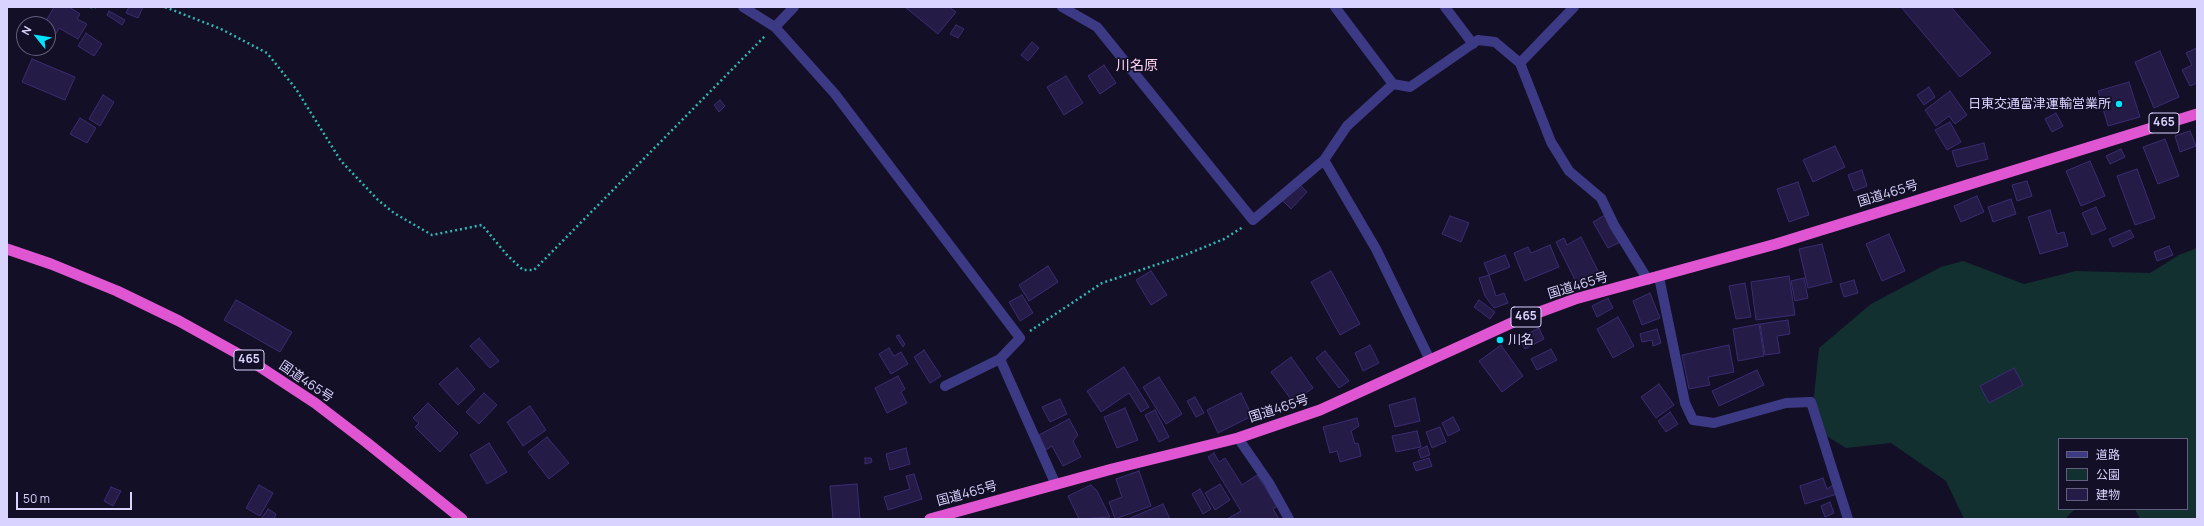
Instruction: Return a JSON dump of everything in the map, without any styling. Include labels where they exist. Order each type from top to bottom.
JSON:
[{"type":"highway","name":"国道465号","points":[[930,519],[1238,438],[1320,410],[1518,320],[1575,299],[1653,279],[1784,242],[2197,114]]},
{"type":"highway","name":"国道465号","points":[[7,249],[51,264],[117,291],[179,321],[251,361],[326,412],[462,519]]},
{"type":"street","points":[[743,7],[776,27],[835,94],[1020,338],[1000,359],[945,386]]},
{"type":"street","points":[[776,27],[794,7]]},
{"type":"street","points":[[1062,7],[1097,27],[1253,220],[1324,160],[1347,126],[1393,84]]},
{"type":"street","points":[[1335,7],[1393,84],[1410,87],[1478,40],[1495,42],[1520,63],[1551,142],[1569,171],[1601,198],[1614,225],[1653,279],[1685,403],[1693,420],[1714,423],[1786,403],[1811,402],[1848,519]]},
{"type":"street","points":[[1445,7],[1472,44]]},
{"type":"street","points":[[1520,63],[1574,7]]},
{"type":"street","points":[[1324,160],[1376,249],[1430,360]]},
{"type":"street","points":[[1000,359],[1056,485]]},
{"type":"street","points":[[1238,438],[1289,519]]},
{"type":"path","points":[[90,7],[96,7]]},
{"type":"path","points":[[165,7],[221,29],[267,53],[296,89],[341,161],[378,200],[394,213],[432,235],[482,224],[507,255],[523,270],[534,270],[760,40],[776,27]]},
{"type":"path","points":[[1020,338],[1102,283],[1185,255],[1224,239],[1253,220]]},
{"type":"green space","points":[[2197,248],[2197,519],[2140,519],[2136,510],[2188,510],[2188,438],[2058,438],[2058,510],[2074,510],[2065,519],[1964,519],[1946,481],[1891,443],[1846,448],[1825,435],[1814,396],[1819,348],[1871,304],[1941,267],[1963,261],[2024,284],[2076,271],[2150,273],[2179,255]]},
{"type":"building","points":[[54,7],[69,7],[80,14],[77,19],[87,24],[78,39],[59,28],[56,34],[56,16],[49,16]]},
{"type":"building","points":[[129,7],[143,7],[138,18],[126,13]]},
{"type":"building","points":[[905,7],[949,7],[956,12],[938,34]]},
{"type":"building","points":[[1901,7],[1951,7],[1991,53],[1960,77]]},
{"type":"building","points":[[109,11],[125,20],[122,25],[107,15]]},
{"type":"building","points":[[956,25],[964,29],[958,38],[950,34]]},
{"type":"building","points":[[86,33],[102,44],[94,56],[78,46]]},
{"type":"building","points":[[1032,42],[1039,48],[1028,61],[1021,55]]},
{"type":"building","points":[[2197,48],[2197,83],[2190,86],[2182,70],[2192,65],[2186,53]]},
{"type":"building","points":[[2160,51],[2179,97],[2154,108],[2135,62]]},
{"type":"building","points":[[32,59],[75,77],[65,100],[22,82]]},
{"type":"building","points":[[1104,65],[1116,83],[1100,94],[1088,76]]},
{"type":"building","points":[[1066,76],[1083,103],[1064,115],[1047,87]]},
{"type":"building","name":"日東交通富津運輸営業所","points":[[2129,82],[2140,117],[2108,126],[2098,91]]},
{"type":"building","points":[[1929,87],[1935,97],[1924,105],[1917,95]]},
{"type":"building","points":[[1950,91],[1967,115],[1955,124],[1949,116],[1936,126],[1925,110]]},
{"type":"building","points":[[103,95],[114,102],[100,126],[89,119]]},
{"type":"building","points":[[720,100],[725,106],[719,112],[714,105]]},
{"type":"building","points":[[2056,113],[2063,126],[2052,132],[2045,119]]},
{"type":"building","points":[[80,118],[96,128],[87,143],[70,134]]},
{"type":"building","points":[[1950,122],[1961,142],[1947,150],[1935,130]]},
{"type":"building","points":[[2190,131],[2196,146],[2180,152],[2175,136]]},
{"type":"building","points":[[2165,139],[2179,176],[2158,184],[2143,147]]},
{"type":"building","points":[[1984,143],[1988,159],[1957,167],[1952,151]]},
{"type":"building","points":[[1835,146],[1845,167],[1813,182],[1803,160]]},
{"type":"building","points":[[2121,149],[2125,157],[2110,164],[2106,156]]},
{"type":"building","points":[[2090,161],[2105,196],[2081,206],[2066,171]]},
{"type":"building","points":[[2137,169],[2155,218],[2135,225],[2117,176]]},
{"type":"building","points":[[1862,170],[1867,186],[1854,191],[1848,175]]},
{"type":"building","points":[[2027,181],[2032,196],[2017,201],[2012,185]]},
{"type":"building","points":[[1798,182],[1809,215],[1789,222],[1777,189]]},
{"type":"building","points":[[1299,184],[1307,192],[1291,209],[1283,201]]},
{"type":"building","points":[[1977,196],[1984,212],[1961,222],[1954,206]]},
{"type":"building","points":[[2011,199],[2016,214],[1993,222],[1988,207]]},
{"type":"building","points":[[2096,207],[2106,229],[2092,235],[2082,213]]},
{"type":"building","points":[[2050,210],[2057,234],[2064,232],[2068,246],[2040,254],[2028,217]]},
{"type":"building","points":[[1605,215],[1620,242],[1608,248],[1593,222]]},
{"type":"building","points":[[1450,216],[1469,223],[1461,242],[1442,234]]},
{"type":"building","points":[[2130,230],[2134,237],[2113,247],[2109,239]]},
{"type":"building","points":[[1889,234],[1905,271],[1882,281],[1866,244]]},
{"type":"building","points":[[1581,237],[1600,275],[1578,286],[1556,242],[1564,238],[1567,245]]},
{"type":"building","points":[[1822,244],[1832,282],[1808,288],[1799,249]]},
{"type":"building","points":[[1550,245],[1559,267],[1525,281],[1514,253],[1528,247],[1531,253]]},
{"type":"building","points":[[2169,246],[2173,255],[2157,261],[2154,252]]},
{"type":"building","points":[[1505,255],[1510,267],[1489,275],[1484,263]]},
{"type":"building","points":[[1048,266],[1058,282],[1029,301],[1019,285]]},
{"type":"building","points":[[1151,271],[1167,295],[1151,305],[1136,280]]},
{"type":"building","points":[[1331,271],[1360,324],[1340,335],[1311,282]]},
{"type":"building","points":[[1489,275],[1496,296],[1504,293],[1508,303],[1494,308],[1485,296],[1479,278]]},
{"type":"building","points":[[1789,276],[1795,315],[1756,320],[1751,282]]},
{"type":"building","points":[[1804,278],[1808,298],[1795,301],[1791,281]]},
{"type":"building","points":[[1854,280],[1858,293],[1844,297],[1840,284]]},
{"type":"building","points":[[1745,283],[1751,317],[1736,319],[1729,286]]},
{"type":"building","points":[[1650,293],[1660,318],[1642,325],[1633,301]]},
{"type":"building","points":[[1022,295],[1033,313],[1020,321],[1009,302]]},
{"type":"building","points":[[1608,298],[1613,308],[1597,317],[1592,306]]},
{"type":"building","points":[[236,300],[292,332],[280,352],[224,320]]},
{"type":"building","points":[[1479,300],[1495,312],[1490,319],[1474,307]]},
{"type":"building","points":[[1618,317],[1634,346],[1613,358],[1597,329]]},
{"type":"building","points":[[1788,320],[1790,334],[1777,336],[1780,353],[1765,355],[1760,324]]},
{"type":"building","points":[[1759,324],[1764,356],[1738,361],[1733,329]]},
{"type":"building","points":[[1539,328],[1544,339],[1525,349],[1520,338]]},
{"type":"building","points":[[1657,329],[1661,343],[1653,346],[1652,340],[1642,342],[1640,334]]},
{"type":"building","points":[[899,335],[905,344],[903,347],[896,336]]},
{"type":"building","points":[[479,338],[499,361],[490,368],[470,346]]},
{"type":"building","points":[[1370,345],[1379,363],[1363,371],[1355,353]]},
{"type":"building","points":[[1501,345],[1523,376],[1502,392],[1479,361]]},
{"type":"building","points":[[1729,345],[1734,372],[1708,377],[1710,385],[1689,389],[1682,355]]},
{"type":"building","points":[[889,348],[894,356],[901,352],[908,364],[891,374],[879,354]]},
{"type":"building","points":[[1551,349],[1557,360],[1537,370],[1531,359]]},
{"type":"building","points":[[924,350],[941,376],[930,383],[914,357]]},
{"type":"building","points":[[1325,351],[1349,381],[1339,388],[1316,358]]},
{"type":"building","points":[[1291,357],[1313,388],[1293,402],[1271,372]]},
{"type":"building","points":[[1124,367],[1149,407],[1141,412],[1129,393],[1101,412],[1087,391]]},
{"type":"building","points":[[457,368],[475,389],[458,405],[439,384]]},
{"type":"building","points":[[2014,368],[2023,385],[1989,403],[1980,386]]},
{"type":"building","points":[[1757,370],[1764,385],[1719,406],[1712,391]]},
{"type":"building","points":[[898,376],[905,389],[901,392],[907,403],[887,413],[875,388]]},
{"type":"building","points":[[1159,377],[1182,414],[1166,424],[1143,387]]},
{"type":"building","points":[[1659,384],[1674,405],[1656,418],[1641,397]]},
{"type":"building","points":[[484,393],[497,405],[479,424],[466,412]]},
{"type":"building","points":[[1241,393],[1252,416],[1218,433],[1207,410]]},
{"type":"building","points":[[1195,397],[1204,413],[1196,417],[1187,401]]},
{"type":"building","points":[[1415,398],[1420,421],[1395,427],[1389,405]]},
{"type":"building","points":[[1060,399],[1067,414],[1050,422],[1042,407]]},
{"type":"building","points":[[428,403],[458,433],[440,452],[415,427],[419,423],[413,418]]},
{"type":"building","points":[[530,406],[546,430],[523,446],[507,422]]},
{"type":"building","points":[[1125,408],[1138,440],[1117,448],[1104,417]]},
{"type":"building","points":[[1155,410],[1169,437],[1159,442],[1145,415]]},
{"type":"building","points":[[1670,412],[1678,424],[1666,432],[1658,421]]},
{"type":"building","points":[[1453,417],[1460,430],[1448,436],[1442,423]]},
{"type":"building","points":[[1357,418],[1359,426],[1351,431],[1355,444],[1358,443],[1361,456],[1340,462],[1337,451],[1330,453],[1323,427]]},
{"type":"building","points":[[1069,419],[1078,435],[1073,441],[1081,457],[1063,466],[1052,446],[1046,450],[1039,435]]},
{"type":"building","points":[[1440,427],[1446,442],[1432,448],[1426,432]]},
{"type":"building","points":[[1417,431],[1421,447],[1396,452],[1392,436]]},
{"type":"building","points":[[547,437],[569,463],[549,479],[528,452]]},
{"type":"building","points":[[489,443],[507,472],[487,484],[470,455]]},
{"type":"building","points":[[1427,446],[1430,455],[1421,458],[1418,450]]},
{"type":"building","points":[[906,448],[910,464],[890,470],[886,454]]},
{"type":"building","points":[[1214,453],[1219,462],[1225,458],[1242,485],[1257,475],[1277,506],[1273,509],[1279,519],[1227,519],[1241,511],[1208,457]]},
{"type":"building","points":[[865,458],[871,458],[872,462],[865,464]]},
{"type":"building","points":[[1429,458],[1432,466],[1416,471],[1413,463]]},
{"type":"building","points":[[1139,471],[1151,506],[1115,519],[1109,502],[1122,497],[1116,479]]},
{"type":"building","points":[[914,474],[922,499],[888,510],[884,497],[910,489],[906,476]]},
{"type":"building","points":[[1823,478],[1827,489],[1833,485],[1837,494],[1805,504],[1800,486]]},
{"type":"building","points":[[857,484],[860,519],[833,519],[830,486]]},
{"type":"building","points":[[1220,484],[1230,500],[1215,510],[1205,493]]},
{"type":"building","points":[[259,485],[273,493],[260,516],[246,508]]},
{"type":"building","points":[[1091,485],[1097,491],[1110,517],[1079,519],[1068,496]]},
{"type":"building","points":[[111,487],[121,491],[113,506],[104,501]]},
{"type":"building","points":[[1200,489],[1211,509],[1203,514],[1192,494]]},
{"type":"building","points":[[1830,502],[1834,513],[1825,517],[1821,506]]},
{"type":"building","points":[[1163,504],[1170,519],[1128,519]]},
{"type":"building","points":[[268,509],[276,514],[274,519],[261,519]]},
{"type":"place","name":"日東交通富津運輸営業所","points":[[2119,104]]},
{"type":"place","name":"川名","points":[[1500,340]]},
{"type":"district","name":"川名原","points":[[1137,66]]}]
